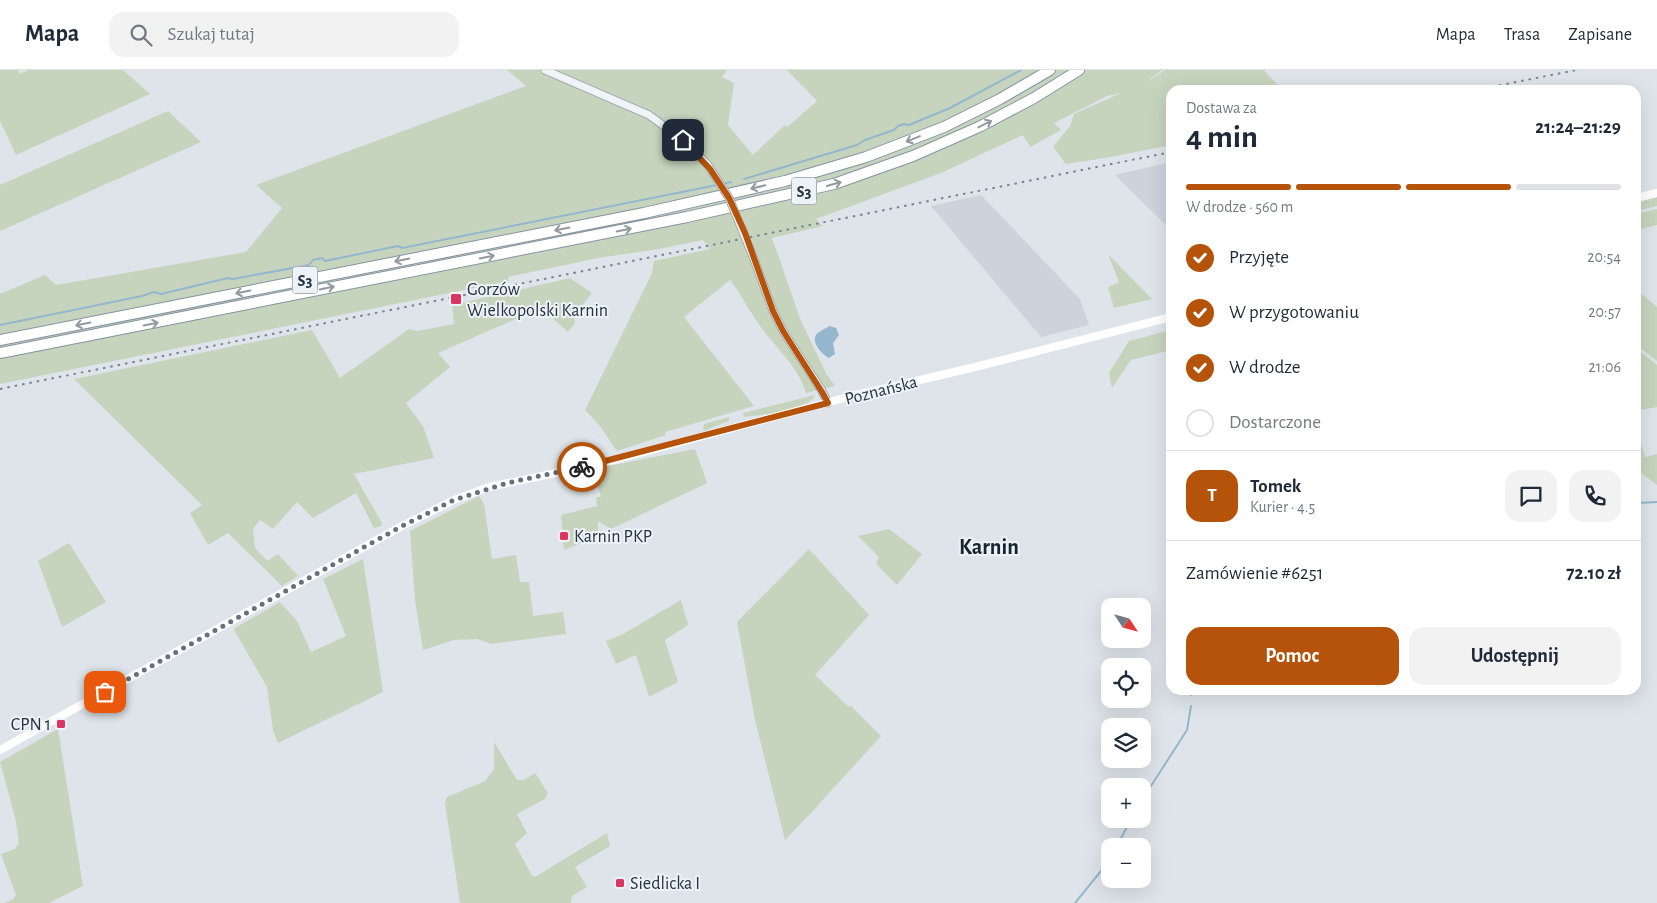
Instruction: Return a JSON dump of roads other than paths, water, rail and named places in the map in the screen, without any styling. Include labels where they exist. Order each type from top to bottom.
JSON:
[{"type":"highway","name":"S3","points":[[0,340],[654,211],[785,181],[866,157],[944,127],[1000,99],[1050,70]]},
{"type":"highway","name":"S3","points":[[0,353],[695,216],[834,184],[913,156],[981,126],[1034,98],[1079,70]]},
{"type":"main road","points":[[1641,197],[1657,193]]},
{"type":"main road","name":"Poznańska","points":[[0,750],[377,540],[454,500],[507,483],[599,464],[828,403],[1166,318]]},
{"type":"street","points":[[545,70],[649,115],[683,140],[706,164],[729,198],[776,318],[828,403]]},
{"type":"water","points":[[830,326],[836,328],[839,335],[833,343],[835,354],[829,358],[818,348],[815,338],[819,332]]},
{"type":"waterway","points":[[744,179],[857,145],[865,140],[894,130],[898,126],[909,125],[950,108],[1021,70]]},
{"type":"waterway","points":[[722,184],[731,182]]},
{"type":"waterway","points":[[0,325],[154,292],[161,294],[228,278],[233,279],[309,265],[313,260],[322,258],[325,261],[398,246],[402,248],[717,185]]},
{"type":"waterway","points":[[1641,503],[1657,502]]},
{"type":"waterway","points":[[1151,786],[1187,730],[1191,706]]},
{"type":"waterway","points":[[1121,838],[1126,828]]},
{"type":"waterway","points":[[1075,903],[1101,871]]},
{"type":"railway","points":[[1502,85],[1576,70]]},
{"type":"railway","points":[[0,389],[1166,153]]},
{"type":"place","name":"Gorzów Wielkopolski Karnin","points":[[456,299]]},
{"type":"place","name":"Karnin PKP","points":[[564,536]]},
{"type":"place","name":"CPN 1","points":[[61,724]]},
{"type":"place","name":"Siedlicka I","points":[[620,883]]},
{"type":"district","name":"Karnin","points":[[989,546]]}]
